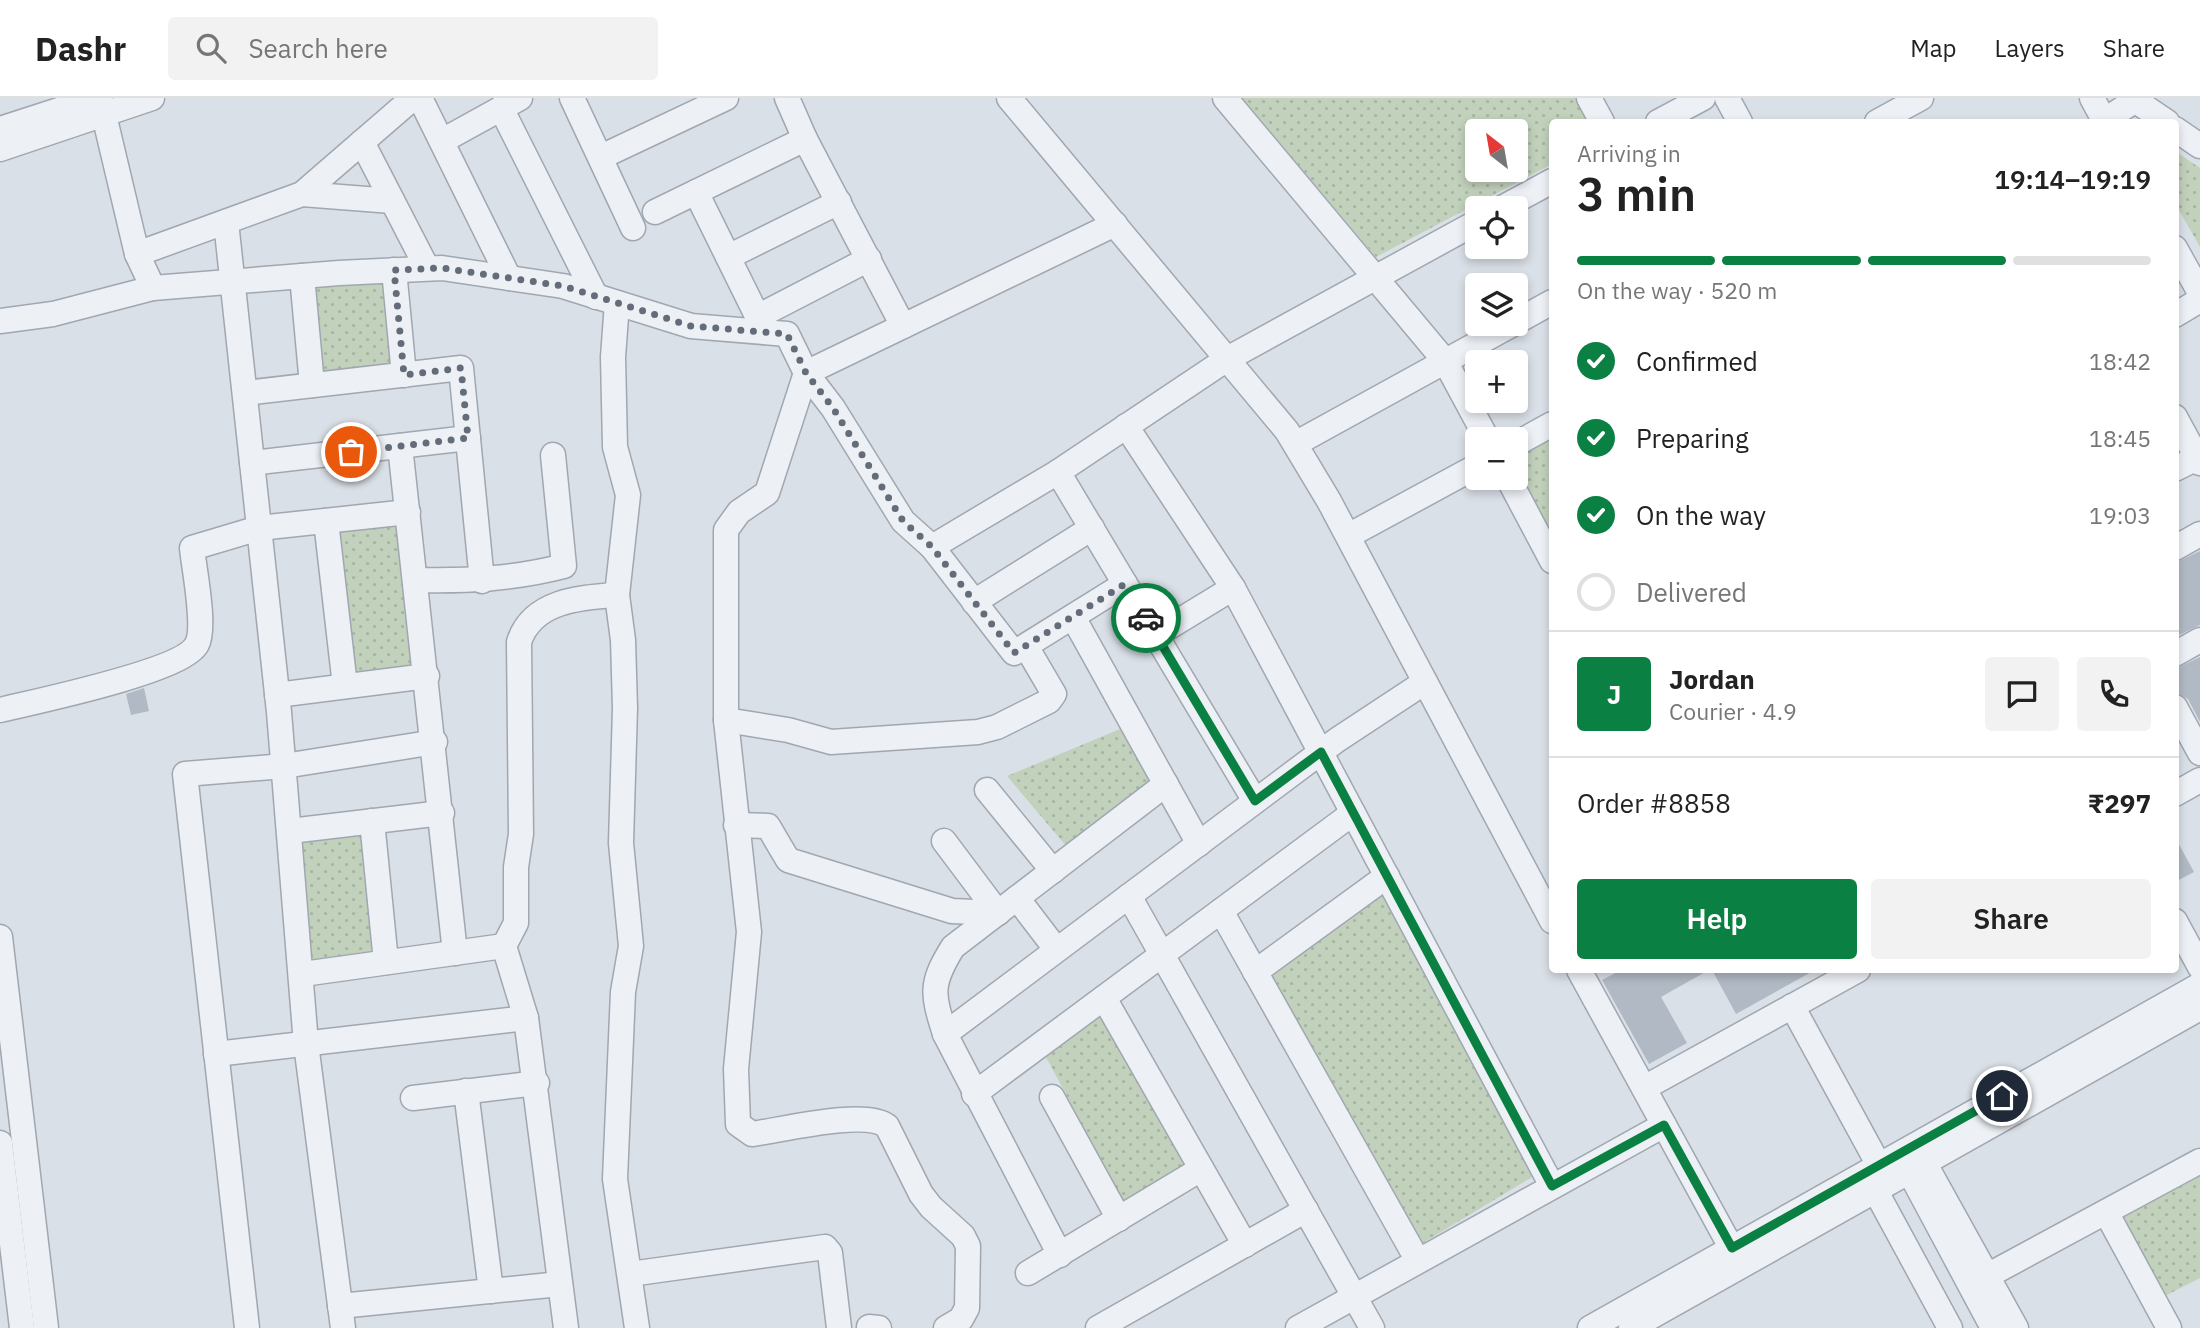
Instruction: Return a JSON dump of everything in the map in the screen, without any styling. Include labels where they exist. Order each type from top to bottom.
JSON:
[{"type":"street","points":[[0,129],[100,103],[152,98]]},
{"type":"street","points":[[137,254],[302,194],[413,98]]},
{"type":"street","points":[[421,98],[509,278]]},
{"type":"street","points":[[572,98],[633,228]]},
{"type":"street","points":[[787,98],[805,139],[903,326]]},
{"type":"street","points":[[1009,98],[1295,444],[1348,536],[1549,915]]},
{"type":"street","points":[[1225,98],[1445,361],[1481,427]]},
{"type":"street","points":[[1589,98],[1600,119]]},
{"type":"street","points":[[1664,119],[1703,98]]},
{"type":"street","points":[[1727,98],[1738,119]]},
{"type":"street","points":[[1882,119],[1921,98]]},
{"type":"street","points":[[2092,98],[2102,119]]},
{"type":"street","points":[[2108,119],[2137,99],[2163,119]]},
{"type":"street","points":[[601,157],[717,100]]},
{"type":"street","points":[[0,149],[100,103]]},
{"type":"street","points":[[100,103],[137,254],[152,288]]},
{"type":"street","points":[[442,141],[510,103],[607,300],[613,357],[615,447],[628,495],[617,594],[623,640],[625,708],[621,843],[631,946],[624,992],[615,1179],[637,1328]]},
{"type":"street","points":[[2179,132],[2200,146]]},
{"type":"street","points":[[655,212],[805,139]]},
{"type":"street","points":[[362,142],[427,268]]},
{"type":"street","points":[[1524,196],[1549,183]]},
{"type":"street","points":[[696,192],[761,325]]},
{"type":"street","points":[[302,194],[392,201]]},
{"type":"street","points":[[728,257],[839,202]]},
{"type":"street","points":[[226,222],[284,766],[303,974],[306,1044],[342,1317],[491,1291],[560,1284]]},
{"type":"street","points":[[946,1328],[961,1319],[967,1308],[968,1246],[963,1236],[931,1207],[921,1194],[887,1126],[880,1121],[853,1120],[752,1134],[738,1124],[736,1069],[749,932],[726,720],[726,530],[739,512],[767,493],[806,373],[1115,224]]},
{"type":"street","points":[[932,547],[1058,472],[1227,359],[1465,229]]},
{"type":"street","points":[[2179,255],[2200,293]]},
{"type":"street","points":[[761,325],[869,259]]},
{"type":"street","points":[[0,321],[53,314],[152,288],[442,268],[563,286],[691,326],[761,325],[787,334],[806,373],[833,408],[903,521],[932,547],[1014,653],[1027,648],[1125,584]]},
{"type":"street","points":[[394,270],[404,375]]},
{"type":"street","points":[[302,276],[312,385]]},
{"type":"street","points":[[2179,313],[2200,300]]},
{"type":"street","points":[[1528,315],[1549,304]]},
{"type":"street","points":[[1295,444],[1490,336]]},
{"type":"street","points":[[245,393],[461,368],[482,581]]},
{"type":"street","points":[[2179,424],[2199,460],[2179,468]]},
{"type":"street","points":[[1126,426],[1233,588],[1552,1186]]},
{"type":"street","points":[[1528,437],[1549,426]]},
{"type":"street","points":[[252,463],[468,438]]},
{"type":"street","points":[[400,446],[435,742],[455,953]]},
{"type":"street","points":[[416,580],[482,581],[521,577],[564,566],[552,455]]},
{"type":"street","points":[[1058,472],[1255,801]]},
{"type":"street","points":[[1348,536],[1465,473]]},
{"type":"street","points":[[1514,490],[1549,555]]},
{"type":"street","points":[[0,710],[90,690],[144,673],[194,649],[199,641],[192,548],[259,528],[408,512]]},
{"type":"street","points":[[327,521],[345,686]]},
{"type":"street","points":[[974,602],[1092,528]]},
{"type":"street","points":[[2179,546],[2200,534]]},
{"type":"street","points":[[1156,635],[1233,588]]},
{"type":"street","points":[[565,1328],[537,1083],[526,1018],[503,946],[516,923],[516,867],[521,834],[519,642],[524,627],[555,605],[573,599],[617,594]]},
{"type":"street","points":[[1073,617],[1199,844]]},
{"type":"street","points":[[2179,652],[2200,640]]},
{"type":"street","points":[[726,720],[788,730],[831,742],[988,729],[1049,701],[1054,694],[1027,648]]},
{"type":"street","points":[[277,695],[427,676]]},
{"type":"street","points":[[945,1034],[1056,948],[1321,752],[1425,681]]},
{"type":"street","points":[[2179,714],[2200,753]]},
{"type":"street","points":[[247,1328],[186,774],[284,766],[435,742]]},
{"type":"street","points":[[2179,792],[2200,780]]},
{"type":"street","points":[[1060,1255],[945,1034],[935,1001],[936,973],[953,947],[1166,784]]},
{"type":"street","points":[[987,790],[1052,871]]},
{"type":"street","points":[[290,831],[442,813]]},
{"type":"street","points":[[974,1094],[1353,813]]},
{"type":"street","points":[[372,821],[386,962]]},
{"type":"street","points":[[736,825],[768,825],[788,860],[952,911],[998,913]]},
{"type":"street","points":[[944,841],[998,913]]},
{"type":"street","points":[[1255,972],[1387,876]]},
{"type":"street","points":[[1129,896],[1373,1328]]},
{"type":"street","points":[[1017,898],[1056,948]]},
{"type":"street","points":[[1221,911],[1418,1261]]},
{"type":"street","points":[[2179,928],[2200,967]]},
{"type":"street","points":[[0,937],[46,1328]]},
{"type":"street","points":[[303,974],[503,946]]},
{"type":"street","points":[[1588,973],[1644,1088],[1736,1257]]},
{"type":"street","points":[[1644,1088],[1852,973]]},
{"type":"street","points":[[1893,1170],[2200,985]]},
{"type":"street","points":[[1104,998],[1245,1245]]},
{"type":"street","points":[[1792,1006],[1893,1170],[1997,1327]]},
{"type":"street","points":[[1590,1328],[1736,1257],[1893,1170],[2200,1008]]},
{"type":"street","points":[[216,1055],[526,1018]]},
{"type":"street","points":[[413,1098],[537,1083]]},
{"type":"street","points":[[466,1091],[491,1291]]},
{"type":"street","points":[[1052,1097],[1119,1219]]},
{"type":"street","points":[[1298,1328],[1664,1125]]},
{"type":"street","points":[[0,1143],[6,1245],[22,1328]]},
{"type":"street","points":[[1987,1276],[2200,1161]]},
{"type":"street","points":[[1028,1273],[1201,1169]]},
{"type":"street","points":[[1893,1170],[1987,1276],[1997,1327]]},
{"type":"street","points":[[1893,1170],[1950,1328]]},
{"type":"street","points":[[1098,1328],[1306,1210]]},
{"type":"street","points":[[2106,1212],[2169,1328]]},
{"type":"street","points":[[630,1274],[825,1247],[830,1253],[839,1328]]},
{"type":"street","points":[[1631,1328],[1736,1257]]},
{"type":"street","points":[[863,1328],[879,1328]]},
{"type":"green space","points":[[1242,98],[1583,98],[1594,119],[1549,119],[1549,166],[1528,177],[1528,119],[1465,119],[1465,182],[1518,182],[1491,196],[1465,196],[1465,210],[1376,257]]},
{"type":"green space","points":[[2179,154],[2200,168],[2200,247],[2179,210]]},
{"type":"green space","points":[[386,278],[394,369],[320,376],[312,285]]},
{"type":"green space","points":[[1549,437],[1549,532],[1526,490],[1528,449]]},
{"type":"green space","points":[[401,523],[418,668],[352,676],[336,530]]},
{"type":"green space","points":[[1125,727],[1156,781],[1067,847],[1007,776]]},
{"type":"green space","points":[[364,828],[378,957],[309,964],[296,836]]},
{"type":"green space","points":[[1384,892],[1537,1174],[1421,1244],[1269,971]]},
{"type":"green space","points":[[1105,1013],[1193,1168],[1128,1210],[1046,1057]]},
{"type":"green space","points":[[2200,1173],[2200,1278],[2163,1297],[2120,1215]]},
{"type":"building","points":[[2200,551],[2200,625],[2179,635],[2179,561]]},
{"type":"building","points":[[2200,657],[2200,722],[2188,699],[2179,694],[2179,667]]},
{"type":"building","points":[[144,688],[149,711],[131,715],[126,694]]},
{"type":"building","points":[[2179,844],[2194,872],[2179,880]]},
{"type":"building","points":[[1615,973],[1704,973],[1661,997],[1687,1043],[1649,1064],[1602,980]]},
{"type":"building","points":[[1714,973],[1810,973],[1736,1014]]},
{"type":"way so far","points":[[351,452],[468,438],[461,368],[404,375],[394,270],[442,268],[563,286],[691,326],[787,334],[806,373],[833,408],[903,521],[932,547],[1014,653],[1020,652],[1125,584],[1146,618]]},
{"type":"route","points":[[1146,618],[1255,801],[1321,752],[1552,1186],[1664,1125],[1732,1248],[2002,1096]]}]
